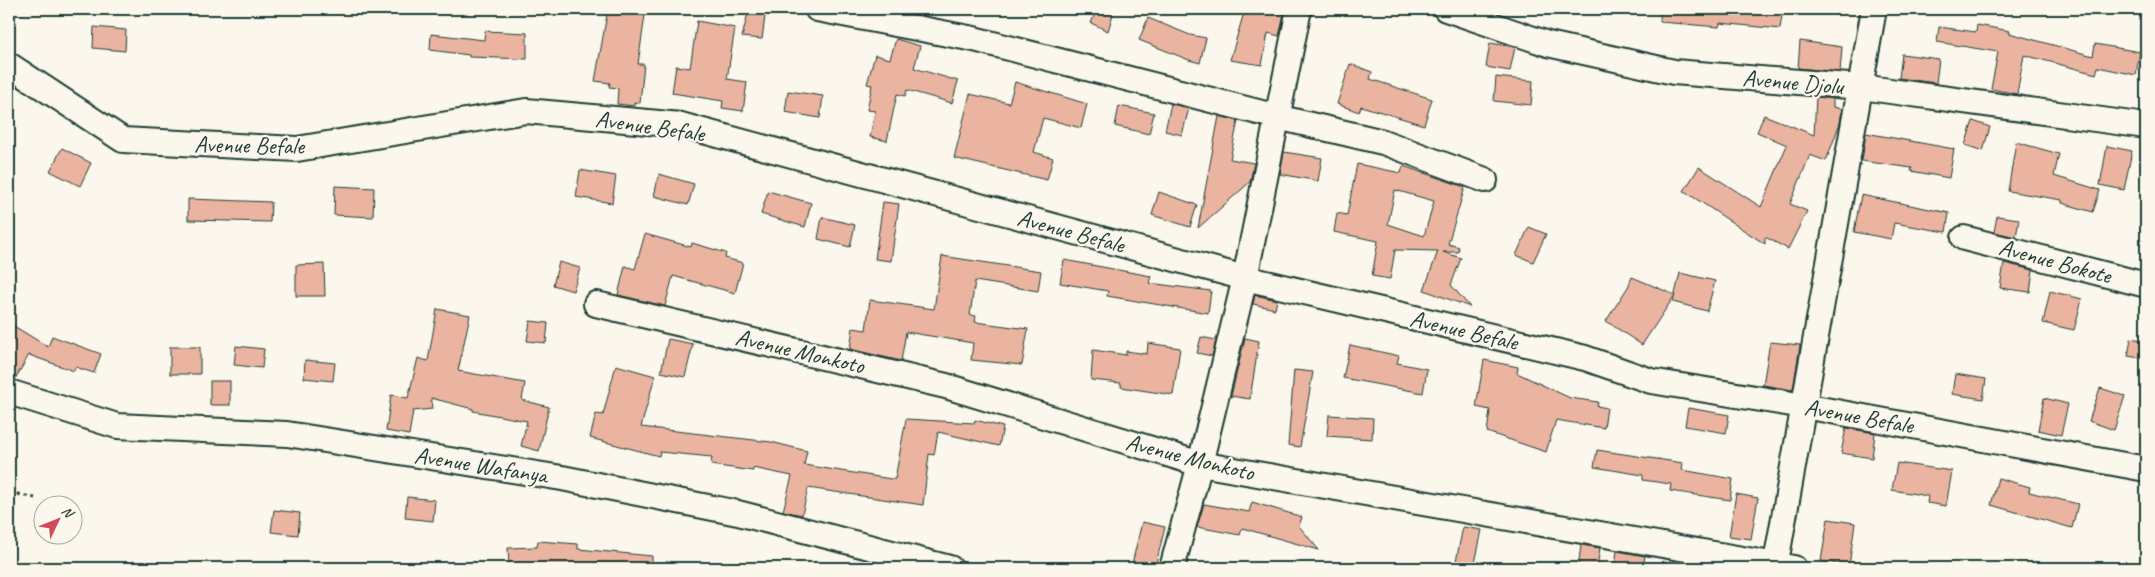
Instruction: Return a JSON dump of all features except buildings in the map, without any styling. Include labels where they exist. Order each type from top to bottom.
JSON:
[{"type":"street","points":[[817,9],[974,39],[1277,117],[1383,142],[1485,180]]},
{"type":"street","points":[[1172,568],[1200,464],[1245,278],[1298,9]]},
{"type":"street","name":"Avenue Djolu","points":[[1446,9],[1548,44],[1674,72],[1861,87],[2146,126]]},
{"type":"street","points":[[1782,567],[1804,406],[1874,9]]},
{"type":"street","name":"Avenue Befale","points":[[9,65],[123,140],[297,149],[526,111],[681,125],[1245,278],[1585,358],[1651,381],[1804,406],[2146,469]]},
{"type":"street","name":"Avenue Bokote","points":[[1964,238],[2146,285]]},
{"type":"street","name":"Avenue Monkoto","points":[[596,304],[946,386],[1200,464],[1782,567]]},
{"type":"street","name":"Avenue Wafanya","points":[[9,392],[117,426],[287,434],[562,478],[738,513],[950,568]]},
{"type":"path","points":[[9,492],[32,497]]}]
